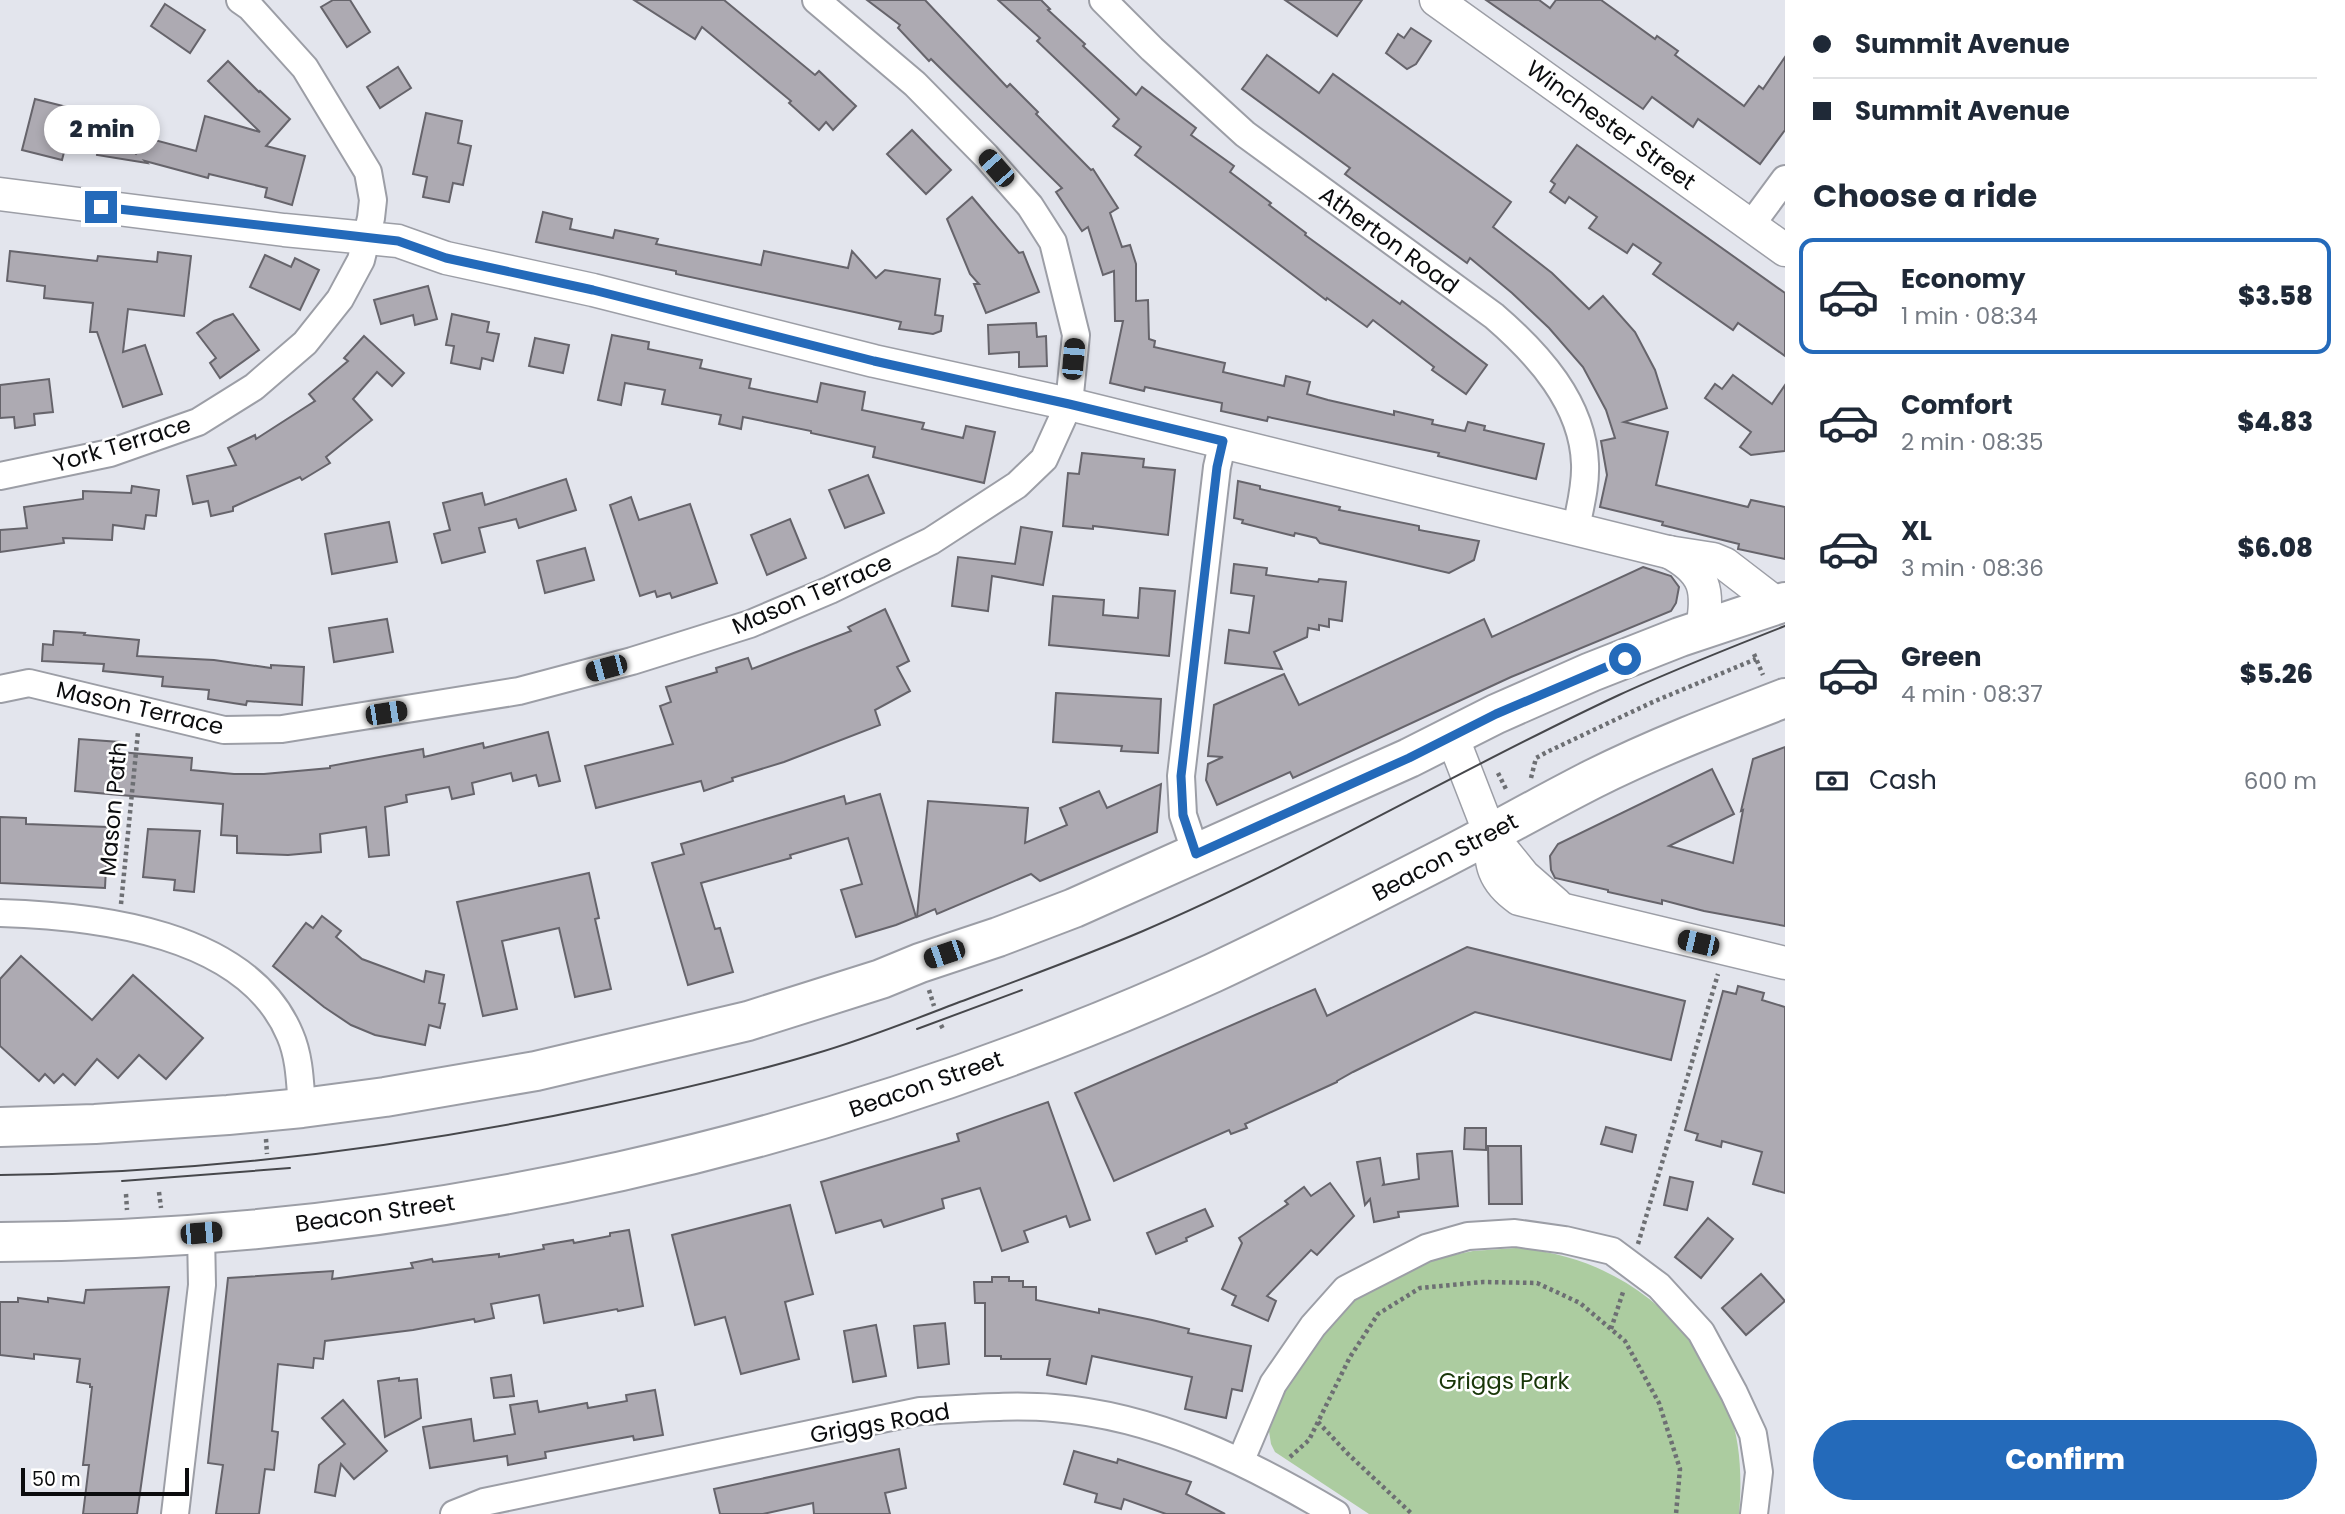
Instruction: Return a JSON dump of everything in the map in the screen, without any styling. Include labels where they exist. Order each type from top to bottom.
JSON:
[{"type":"main road","points":[[0,1126],[120,1123],[302,1108],[536,1071],[748,1021],[834,995],[1022,929],[1115,891],[1579,677],[1702,629],[1781,603]]},
{"type":"main road","name":"Beacon Street","points":[[0,1242],[201,1233],[344,1219],[509,1193],[789,1129],[939,1082],[1058,1038],[1209,974],[1324,920],[1629,762],[1785,698]]},
{"type":"street","name":"York Terrace","points":[[0,477],[110,453],[198,422],[254,387],[305,343],[340,299],[361,260],[373,200],[368,172],[304,68],[250,7],[240,0]]},
{"type":"street","name":"Mason Terrace","points":[[0,688],[29,683],[224,730],[282,729],[519,691],[632,661],[750,624],[830,590],[931,541],[1017,485],[1044,458],[1069,404],[1076,335],[1053,242],[1030,206],[968,138],[915,84],[816,0]]},
{"type":"street","name":"Atherton Road","points":[[1103,0],[1245,134],[1494,316],[1518,337],[1566,397],[1584,443],[1586,466],[1576,528]]},
{"type":"street","name":"Winchester Street","points":[[1436,0],[1785,250]]},
{"type":"street","points":[[1751,225],[1785,178]]},
{"type":"street","points":[[0,194],[398,241],[446,258],[593,290],[874,361],[1069,404],[1668,551],[1713,559],[1725,564],[1781,603]]},
{"type":"street","points":[[1196,854],[1183,815],[1181,776],[1217,467],[1223,441]]},
{"type":"street","points":[[1668,551],[1694,569],[1700,579],[1705,596],[1702,629]]},
{"type":"street","points":[[1452,736],[1490,834],[1492,864],[1505,890],[1519,899],[1785,963]]},
{"type":"street","points":[[0,913],[52,915],[102,922],[180,943],[224,962],[255,987],[284,1023],[296,1054],[302,1108]]},
{"type":"street","points":[[174,1514],[202,1285],[201,1233]]},
{"type":"street","points":[[1241,1461],[1273,1384],[1313,1326],[1346,1289],[1426,1248],[1468,1236],[1515,1233],[1565,1240],[1612,1251],[1659,1286],[1701,1332],[1734,1392],[1753,1434],[1759,1472],[1754,1514]]},
{"type":"street","name":"Griggs Road","points":[[454,1514],[484,1502],[920,1411],[992,1407],[1053,1408],[1130,1419],[1241,1461],[1278,1479],[1336,1514]]},
{"type":"path","points":[[1528,784],[1536,758],[1643,706],[1756,659]]},
{"type":"path","name":"Mason Path","points":[[120,912],[140,710]]},
{"type":"path","points":[[1497,773],[1507,792],[1513,795]]},
{"type":"path","points":[[1611,1329],[1721,966]]},
{"type":"path","points":[[932,1000],[934,1006]]},
{"type":"path","points":[[941,1025],[944,1031]]},
{"type":"path","points":[[266,1147],[267,1154]]},
{"type":"path","points":[[1290,1457],[1309,1440],[1350,1357],[1378,1314],[1420,1288],[1483,1282],[1537,1283],[1580,1303],[1625,1341],[1659,1403],[1680,1469],[1676,1514]]},
{"type":"path","points":[[1318,1422],[1412,1514]]},
{"type":"green space","name":"Griggs Park","points":[[1516,1248],[1566,1257],[1612,1275],[1654,1303],[1690,1339],[1728,1409],[1736,1434],[1739,1514],[1369,1514],[1275,1452],[1269,1431],[1290,1376],[1342,1310],[1365,1292],[1429,1260],[1473,1251]]},
{"type":"building","points":[[333,0],[350,0],[370,32],[347,47],[321,7]]},
{"type":"building","points":[[634,0],[724,0],[815,75],[819,71],[856,106],[833,130],[826,122],[819,130],[789,103],[791,101],[702,27],[695,39]]},
{"type":"building","points":[[867,0],[925,0],[1007,87],[1010,84],[1038,112],[1036,114],[1091,170],[1093,169],[1118,208],[1110,213],[1122,247],[1130,245],[1136,264],[1136,301],[1148,300],[1149,339],[1155,341],[1154,347],[1225,363],[1223,372],[1284,386],[1286,376],[1310,382],[1307,394],[1328,400],[1394,415],[1394,411],[1433,420],[1432,424],[1465,431],[1468,422],[1485,426],[1484,430],[1544,444],[1536,479],[1438,456],[1439,453],[1268,417],[1267,421],[1221,411],[1222,403],[1145,387],[1144,391],[1110,383],[1123,321],[1115,321],[1114,271],[1103,275],[1088,227],[1082,231],[1056,192],[1062,188],[931,59],[929,61],[898,28],[900,25]]},
{"type":"building","points":[[998,0],[1041,0],[1050,9],[1048,10],[1085,44],[1083,46],[1136,95],[1142,87],[1196,128],[1191,135],[1234,166],[1230,172],[1271,203],[1269,205],[1306,233],[1305,235],[1400,304],[1402,301],[1487,365],[1466,394],[1432,370],[1434,367],[1373,320],[1367,327],[1327,298],[1326,300],[1135,155],[1141,147],[1113,126],[1119,119],[1037,41],[1040,38]]},
{"type":"building","points":[[1285,0],[1362,0],[1337,36]]},
{"type":"building","points":[[1486,0],[1539,0],[1550,8],[1556,0],[1601,0],[1655,39],[1657,36],[1678,51],[1675,55],[1744,106],[1759,86],[1763,89],[1785,57],[1785,130],[1760,164],[1698,119],[1693,127],[1652,97],[1643,109]]},
{"type":"building","points":[[165,4],[205,30],[190,53],[151,26]]},
{"type":"building","points":[[1411,28],[1431,41],[1416,64],[1407,69],[1386,53],[1398,34],[1404,38]]},
{"type":"building","points":[[1267,55],[1319,93],[1333,74],[1511,202],[1493,227],[1552,273],[1589,309],[1603,296],[1635,332],[1655,370],[1667,408],[1624,422],[1668,432],[1656,485],[1748,507],[1751,500],[1785,507],[1785,559],[1738,549],[1739,544],[1600,507],[1607,475],[1601,441],[1615,438],[1606,410],[1583,367],[1549,328],[1470,258],[1467,263],[1345,174],[1350,168],[1242,89]]},
{"type":"building","points":[[228,61],[290,119],[266,146],[305,156],[292,205],[265,197],[267,188],[209,174],[208,178],[145,161],[147,163],[97,155],[101,126],[138,132],[128,147],[136,154],[151,139],[196,151],[205,116],[260,132],[208,81]]},
{"type":"building","points":[[398,67],[411,88],[380,108],[367,87]]},
{"type":"building","points":[[35,99],[75,109],[62,160],[22,150]]},
{"type":"building","points":[[426,113],[462,121],[458,143],[471,146],[463,185],[453,183],[449,202],[423,197],[427,177],[413,174]]},
{"type":"building","points":[[912,130],[951,170],[926,194],[887,154]]},
{"type":"building","points":[[1577,145],[1785,293],[1785,356],[1738,323],[1733,330],[1653,274],[1661,263],[1633,244],[1627,253],[1589,228],[1597,217],[1569,197],[1565,203],[1550,192],[1555,184],[1551,181]]},
{"type":"building","points":[[972,197],[1019,253],[1023,252],[1039,292],[986,313],[974,284],[979,284],[970,274],[947,219]]},
{"type":"building","points":[[543,212],[572,219],[570,229],[613,238],[615,230],[658,239],[656,244],[761,265],[764,251],[848,268],[852,251],[876,278],[885,270],[940,279],[935,315],[943,316],[941,331],[933,334],[899,329],[901,322],[536,242]]},
{"type":"building","points":[[10,251],[97,261],[98,256],[157,262],[158,252],[191,256],[184,316],[128,309],[123,352],[145,345],[162,394],[123,407],[97,332],[90,332],[93,303],[44,298],[45,286],[7,281]]},
{"type":"building","points":[[265,255],[291,267],[295,258],[319,270],[300,310],[250,287]]},
{"type":"building","points":[[428,286],[437,319],[415,325],[413,315],[381,324],[374,300]]},
{"type":"building","points":[[233,314],[259,350],[220,378],[210,363],[216,358],[197,333],[214,321]]},
{"type":"building","points":[[452,314],[489,322],[487,332],[499,334],[493,361],[482,358],[480,369],[451,363],[454,346],[446,345]]},
{"type":"building","points":[[1036,323],[1037,337],[1046,336],[1047,366],[1019,367],[1019,352],[989,354],[988,325]]},
{"type":"building","points":[[612,335],[649,342],[648,349],[702,360],[700,368],[751,379],[749,388],[817,402],[821,383],[865,392],[862,410],[924,423],[922,429],[963,438],[966,426],[995,432],[984,483],[873,457],[875,447],[811,431],[743,417],[741,429],[719,424],[721,415],[662,404],[665,390],[625,383],[621,405],[598,400]]},
{"type":"building","points":[[364,336],[404,373],[392,386],[377,372],[353,399],[372,420],[326,457],[330,463],[302,480],[300,477],[233,507],[233,511],[211,516],[208,501],[193,504],[187,476],[236,465],[228,448],[255,435],[256,439],[315,401],[309,394],[348,361],[344,358]]},
{"type":"building","points":[[535,338],[569,345],[563,373],[529,366]]},
{"type":"building","points":[[1733,375],[1772,404],[1785,385],[1785,451],[1751,455],[1740,447],[1751,432],[1705,398],[1715,384],[1722,389]]},
{"type":"building","points":[[49,379],[53,412],[34,414],[35,425],[15,428],[14,417],[0,418],[0,385]]},
{"type":"building","points":[[1082,453],[1144,459],[1143,467],[1175,470],[1168,535],[1093,526],[1093,529],[1063,526],[1068,473],[1079,474]]},
{"type":"building","points":[[868,475],[884,513],[845,528],[829,490]]},
{"type":"building","points":[[566,479],[576,510],[519,528],[516,519],[479,528],[485,552],[442,563],[434,534],[450,530],[443,503],[482,493],[485,505]]},
{"type":"building","points":[[1238,481],[1260,486],[1260,489],[1340,507],[1339,510],[1419,526],[1419,530],[1479,541],[1474,560],[1449,573],[1320,543],[1316,538],[1295,533],[1294,536],[1242,523],[1243,520],[1234,518]]},
{"type":"building","points":[[132,486],[159,490],[156,516],[146,515],[144,529],[113,525],[112,540],[63,538],[64,543],[0,552],[0,530],[27,528],[24,507],[83,499],[83,491],[131,493]]},
{"type":"building","points":[[631,497],[639,520],[690,504],[717,583],[672,598],[670,593],[657,597],[655,591],[640,596],[610,505]]},
{"type":"building","points":[[790,519],[806,558],[767,575],[751,535]]},
{"type":"building","points":[[389,522],[397,562],[332,574],[325,534]]},
{"type":"building","points":[[1021,527],[1052,532],[1043,585],[992,576],[988,611],[952,606],[958,557],[1015,564]]},
{"type":"building","points":[[585,548],[594,580],[545,593],[537,561]]},
{"type":"building","points":[[1234,564],[1267,568],[1266,575],[1318,582],[1319,579],[1346,582],[1342,621],[1329,619],[1329,627],[1319,625],[1319,630],[1308,628],[1307,637],[1274,652],[1282,669],[1225,663],[1229,630],[1249,633],[1254,596],[1231,593]]},
{"type":"building","points":[[1643,567],[1671,576],[1679,587],[1676,603],[1671,611],[1511,677],[1293,778],[1290,772],[1217,805],[1206,780],[1208,764],[1223,757],[1208,756],[1214,705],[1284,674],[1299,705],[1484,619],[1492,637]]},
{"type":"building","points":[[1140,588],[1175,591],[1169,656],[1049,645],[1053,596],[1104,600],[1103,615],[1138,618]]},
{"type":"building","points":[[885,609],[909,661],[897,667],[910,691],[875,710],[880,725],[784,762],[732,778],[733,781],[704,791],[701,781],[596,808],[585,766],[673,744],[660,706],[671,702],[666,687],[717,672],[716,668],[748,658],[752,669],[851,631],[848,627]]},
{"type":"building","points":[[387,619],[393,652],[334,662],[329,628]]},
{"type":"building","points":[[54,631],[139,640],[137,656],[214,660],[271,668],[271,665],[304,667],[302,705],[247,701],[246,705],[208,699],[209,690],[162,686],[163,677],[103,671],[104,664],[42,661],[43,644],[53,645]]},
{"type":"building","points":[[1056,693],[1161,699],[1158,753],[1121,751],[1122,746],[1053,742]]},
{"type":"building","points":[[548,732],[560,781],[539,786],[536,775],[513,781],[511,773],[472,783],[474,794],[452,799],[449,787],[406,795],[407,802],[385,807],[389,855],[369,857],[366,827],[320,834],[321,852],[288,855],[237,853],[237,836],[221,835],[223,804],[75,791],[79,739],[120,742],[119,752],[192,758],[191,770],[264,774],[330,768],[423,749],[424,757],[483,743],[484,748]]},
{"type":"building","points":[[1785,747],[1785,926],[1662,900],[1662,904],[1555,878],[1551,870],[1550,856],[1558,844],[1712,769],[1734,814],[1669,846],[1733,863],[1753,759]]},
{"type":"building","points":[[1161,784],[1157,832],[1040,881],[1031,874],[937,914],[935,909],[917,917],[928,801],[1028,808],[1025,843],[1067,825],[1060,808],[1099,791],[1107,808]]},
{"type":"building","points":[[880,794],[916,917],[856,937],[841,890],[862,884],[848,838],[790,855],[791,858],[701,883],[715,929],[720,928],[733,972],[688,985],[652,863],[684,854],[681,844],[844,796],[846,804]]},
{"type":"building","points":[[0,817],[26,818],[26,824],[108,827],[105,888],[0,883]]},
{"type":"building","points":[[148,829],[200,831],[194,892],[174,890],[175,880],[143,877]]},
{"type":"building","points":[[589,873],[599,918],[595,919],[611,989],[575,997],[559,928],[502,941],[517,1009],[483,1016],[457,902]]},
{"type":"building","points":[[322,916],[341,931],[336,937],[362,959],[424,982],[426,971],[444,975],[439,1003],[445,1004],[440,1028],[429,1025],[425,1045],[375,1035],[351,1025],[273,966],[306,923],[313,928]]},
{"type":"building","points":[[1467,947],[1685,1001],[1671,1060],[1475,1012],[1337,1082],[1245,1124],[1247,1128],[1231,1134],[1229,1130],[1114,1181],[1075,1093],[1315,989],[1327,1016]]},
{"type":"building","points":[[21,956],[92,1020],[133,975],[203,1038],[166,1079],[139,1055],[118,1078],[97,1059],[75,1085],[63,1074],[54,1083],[45,1074],[39,1081],[0,1046],[0,979]]},
{"type":"building","points":[[1738,986],[1764,993],[1762,1000],[1785,1007],[1785,1193],[1753,1184],[1762,1152],[1722,1141],[1721,1147],[1696,1140],[1698,1134],[1685,1130],[1723,991],[1736,994]]},
{"type":"building","points":[[1048,1102],[1090,1220],[1070,1227],[1066,1216],[1024,1231],[1028,1242],[1002,1251],[980,1188],[942,1199],[944,1208],[884,1227],[881,1220],[836,1233],[821,1182],[959,1141],[957,1134]]},
{"type":"building","points":[[1606,1127],[1636,1135],[1632,1152],[1601,1144]]},
{"type":"building","points":[[1465,1128],[1486,1128],[1486,1150],[1464,1149]]},
{"type":"building","points":[[1488,1146],[1521,1146],[1522,1204],[1489,1204]]},
{"type":"building","points":[[1452,1151],[1458,1206],[1398,1212],[1399,1217],[1374,1222],[1370,1199],[1365,1205],[1357,1162],[1380,1158],[1383,1185],[1419,1179],[1417,1154]]},
{"type":"building","points":[[1670,1177],[1693,1182],[1687,1210],[1664,1205]]},
{"type":"building","points":[[1330,1183],[1354,1216],[1317,1255],[1311,1250],[1267,1296],[1276,1301],[1268,1321],[1232,1305],[1236,1296],[1222,1289],[1242,1243],[1239,1238],[1288,1204],[1285,1201],[1304,1187],[1311,1196]]},
{"type":"building","points":[[790,1205],[813,1294],[785,1302],[799,1359],[741,1374],[725,1317],[695,1325],[672,1235]]},
{"type":"building","points":[[1205,1209],[1213,1226],[1156,1254],[1147,1233]]},
{"type":"building","points":[[1708,1218],[1733,1239],[1701,1278],[1675,1257]]},
{"type":"building","points":[[629,1230],[643,1306],[544,1323],[539,1295],[491,1304],[494,1318],[325,1341],[323,1359],[314,1358],[313,1368],[278,1364],[272,1431],[278,1432],[274,1470],[265,1469],[259,1514],[216,1514],[223,1465],[208,1463],[228,1278],[333,1271],[332,1279],[413,1268],[411,1263],[432,1259],[433,1262],[499,1254],[499,1257],[544,1249],[543,1245],[573,1240],[574,1243]]},
{"type":"building","points":[[1761,1274],[1785,1301],[1746,1335],[1722,1308]]},
{"type":"building","points":[[992,1277],[1009,1277],[1009,1281],[1023,1281],[1023,1287],[1036,1287],[1036,1300],[1099,1313],[1099,1309],[1152,1320],[1189,1329],[1188,1333],[1251,1346],[1242,1391],[1232,1389],[1226,1418],[1185,1409],[1192,1377],[1092,1356],[1086,1384],[1047,1375],[1050,1359],[1001,1359],[1001,1356],[985,1356],[985,1303],[975,1303],[974,1282],[992,1282]]},
{"type":"building","points":[[169,1287],[137,1514],[83,1514],[89,1465],[83,1465],[92,1387],[90,1384],[77,1382],[80,1359],[34,1354],[34,1359],[0,1355],[0,1302],[18,1302],[18,1298],[48,1302],[48,1298],[84,1303],[86,1290]]},
{"type":"building","points":[[945,1323],[949,1364],[918,1368],[914,1326]]},
{"type":"building","points":[[876,1325],[886,1376],[853,1382],[844,1331]]},
{"type":"building","points":[[511,1375],[514,1396],[494,1398],[491,1378]]},
{"type":"building","points":[[399,1378],[399,1381],[417,1379],[421,1418],[385,1437],[378,1381]]},
{"type":"building","points":[[655,1390],[663,1435],[634,1440],[633,1436],[545,1452],[546,1458],[508,1465],[507,1456],[430,1468],[423,1427],[471,1419],[474,1441],[515,1434],[510,1405],[537,1401],[539,1412],[587,1403],[588,1408],[627,1401],[626,1395]]},
{"type":"building","points":[[343,1400],[387,1451],[354,1479],[341,1464],[335,1496],[315,1492],[319,1465],[345,1444],[322,1418]]},
{"type":"building","points":[[899,1449],[906,1488],[885,1493],[890,1514],[814,1514],[813,1503],[763,1514],[720,1514],[714,1489]]},
{"type":"building","points":[[1074,1451],[1117,1463],[1118,1459],[1191,1482],[1186,1494],[1225,1514],[1166,1514],[1124,1499],[1121,1509],[1095,1502],[1097,1494],[1064,1484]]},
{"type":"tram line","points":[[0,1175],[152,1169],[303,1156],[378,1146],[528,1121],[629,1100],[735,1076],[832,1049],[1097,950],[1204,904],[1619,695],[1785,626]]},
{"type":"tram line","points":[[917,1029],[1022,990]]},
{"type":"tram line","points":[[122,1181],[290,1168]]},
{"type":"route","points":[[101,207],[398,241],[446,258],[593,290],[874,361],[1223,441],[1217,467],[1181,776],[1183,815],[1196,854],[1409,758],[1496,714],[1625,659]]}]
